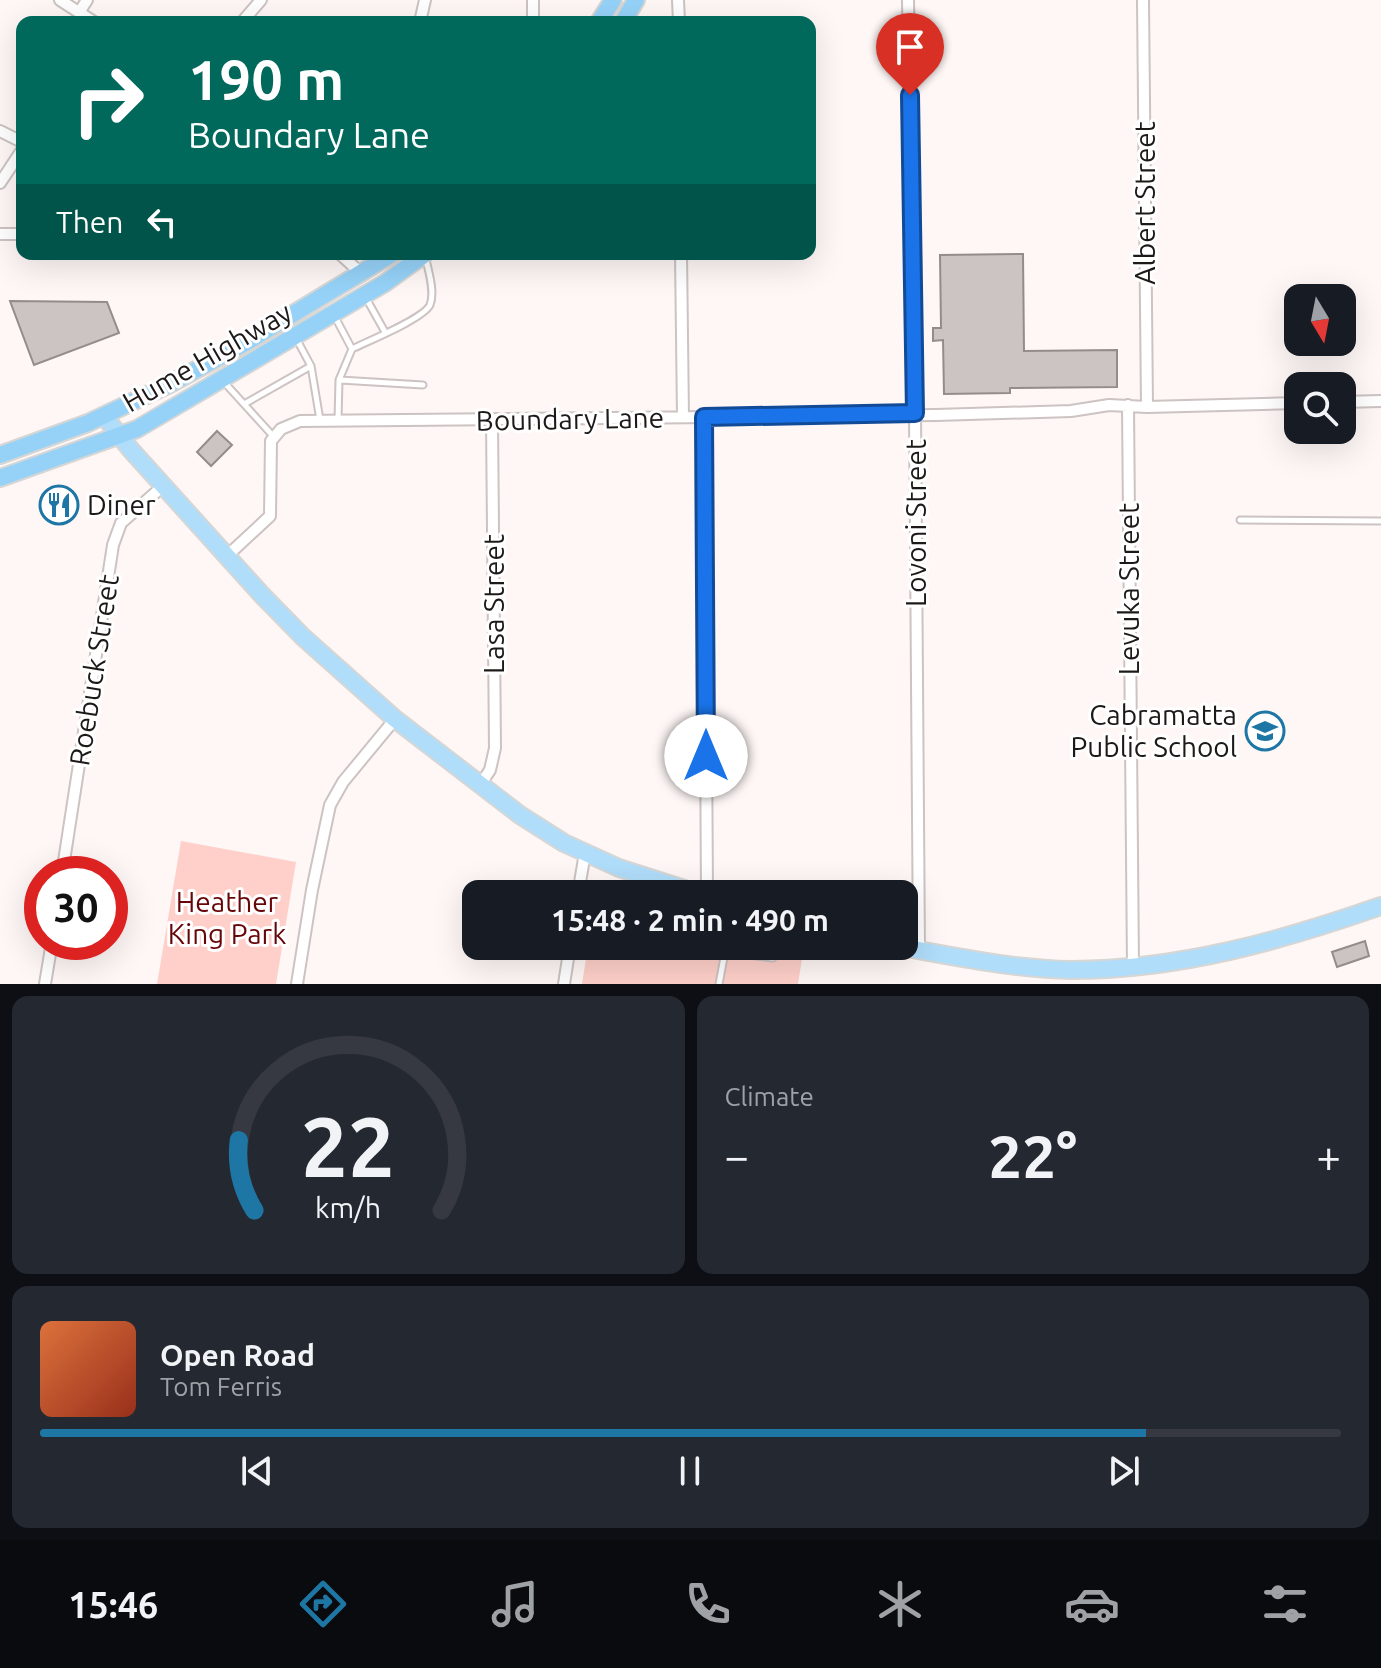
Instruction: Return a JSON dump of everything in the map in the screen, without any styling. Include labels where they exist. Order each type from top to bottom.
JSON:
[{"type":"highway","name":"Hume Highway","points":[[0,455],[104,416],[170,384],[362,274],[377,260]]},
{"type":"highway","name":"Hume Highway","points":[[0,478],[137,429],[333,314],[416,260]]},
{"type":"main road","points":[[104,416],[163,486],[303,637],[395,719],[546,832],[619,868],[656,880]]},
{"type":"main road","points":[[919,950],[1038,968],[1071,970],[1133,966],[1245,949],[1381,906]]},
{"type":"street","points":[[60,0],[86,16]]},
{"type":"street","points":[[80,11],[87,0]]},
{"type":"street","points":[[247,16],[261,0]]},
{"type":"street","name":"Lovoni Street","points":[[908,0],[919,950]]},
{"type":"street","name":"Albert Street","points":[[1143,0],[1147,407]]},
{"type":"street","points":[[0,183],[16,159]]},
{"type":"street","points":[[347,260],[362,274]]},
{"type":"street","points":[[681,260],[683,417]]},
{"type":"street","points":[[1356,402],[1381,401]]},
{"type":"street","name":"Boundary Lane","points":[[273,436],[300,421],[1071,411],[1109,405],[1284,403]]},
{"type":"street","name":"Levuka Street","points":[[1128,405],[1133,966]]},
{"type":"street","points":[[704,417],[707,880]]},
{"type":"street","name":"Lasa Street","points":[[480,785],[490,770],[495,748],[492,420]]},
{"type":"street","points":[[227,556],[270,516],[273,436]]},
{"type":"street","name":"Roebuck Street","points":[[65,856],[113,545],[121,523],[163,486]]},
{"type":"street","points":[[297,984],[330,805],[343,782],[395,719]]},
{"type":"street","points":[[580,880],[585,853]]},
{"type":"street","points":[[45,984],[49,960]]},
{"type":"street","points":[[564,984],[568,960]]},
{"type":"lane","points":[[338,421],[339,380],[352,349],[421,315],[430,304],[426,260]]},
{"type":"lane","points":[[364,295],[385,332]]},
{"type":"lane","points":[[333,314],[352,349]]},
{"type":"lane","points":[[295,337],[311,366],[321,421]]},
{"type":"lane","points":[[246,403],[311,366]]},
{"type":"lane","points":[[222,380],[273,436]]},
{"type":"lane","points":[[339,380],[423,385]]},
{"type":"lane","points":[[1240,520],[1381,521]]},
{"type":"lane","points":[[719,984],[723,960]]},
{"type":"green space","name":"Heather King Park","points":[[181,841],[296,862],[276,984],[157,984]]},
{"type":"green space","points":[[586,960],[802,960],[798,984],[582,984]]},
{"type":"building","points":[[1023,254],[1024,351],[1117,350],[1117,387],[1010,388],[1010,393],[944,394],[943,340],[933,341],[933,328],[941,328],[940,255]]},
{"type":"building","points":[[10,301],[107,302],[119,333],[34,365]]},
{"type":"building","points":[[217,431],[232,445],[211,466],[197,452]]},
{"type":"building","points":[[1365,941],[1369,956],[1337,967],[1332,952]]},
{"type":"place","name":"Diner","points":[[59,505]]},
{"type":"place","name":"Cabramatta Public School","points":[[1265,731]]},
{"type":"route","points":[[706,756],[704,417],[915,413],[910,95]]}]
